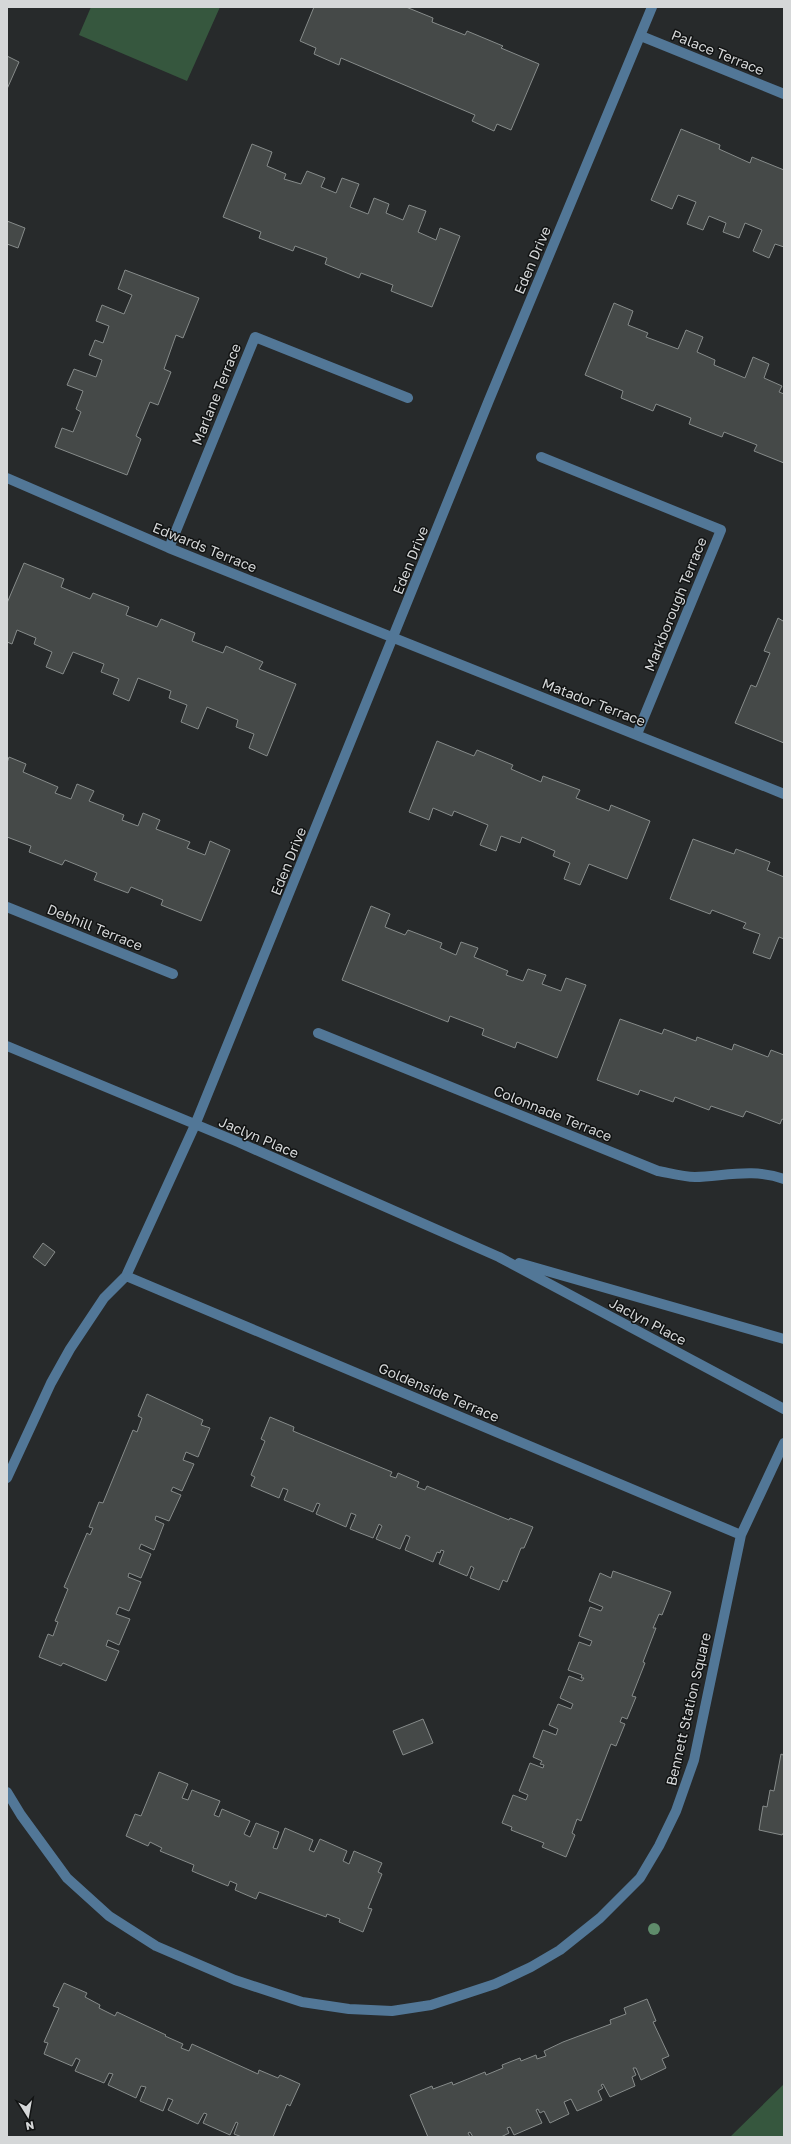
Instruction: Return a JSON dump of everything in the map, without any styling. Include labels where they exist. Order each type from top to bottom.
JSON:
[{"type":"street","name":"Eden Drive","points":[[195,1125],[393,639],[488,400],[652,7]]},
{"type":"street","name":"Palace Terrace","points":[[641,36],[784,94]]},
{"type":"street","name":"Marlane Terrace","points":[[169,548],[255,337],[408,398]]},
{"type":"street","name":"Markborough Terrace","points":[[541,457],[720,530],[637,734]]},
{"type":"street","name":"Edwards Terrace","points":[[7,478],[169,548],[393,639]]},
{"type":"street","name":"Matador Terrace","points":[[393,639],[637,734],[784,794]]},
{"type":"street","name":"Debhill Terrace","points":[[7,906],[173,974]]},
{"type":"street","name":"Colonnade Terrace","points":[[318,1033],[658,1171],[693,1177],[745,1172],[776,1176],[784,1179]]},
{"type":"street","name":"Jaclyn Place","points":[[7,1046],[195,1125],[499,1257],[784,1409]]},
{"type":"street","points":[[7,1478],[51,1383],[70,1349],[104,1298],[126,1276],[195,1125]]},
{"type":"street","name":"Jaclyn Place","points":[[499,1257],[784,1339]]},
{"type":"street","name":"Goldenside Terrace","points":[[126,1276],[741,1535]]},
{"type":"street","name":"Bennett Station Square","points":[[7,1792],[21,1815],[67,1878],[109,1916],[156,1946],[235,1980],[302,2002],[349,2009],[392,2011],[430,2005],[495,1984],[531,1967],[560,1950],[600,1918],[640,1878],[659,1846],[676,1810],[694,1760],[741,1535],[784,1443]]},
{"type":"green space","points":[[91,7],[220,7],[187,81],[79,35]]},
{"type":"green space","points":[[784,2084],[784,2137],[730,2137]]},
{"type":"building","points":[[314,7],[406,7],[433,18],[432,22],[465,35],[467,31],[503,46],[501,48],[539,64],[511,130],[497,124],[494,131],[472,121],[475,115],[341,58],[339,65],[314,54],[316,48],[300,41]]},
{"type":"building","points":[[7,56],[19,62],[7,89]]},
{"type":"building","points":[[681,129],[720,145],[719,149],[750,163],[752,157],[784,170],[784,247],[775,244],[769,258],[753,251],[762,230],[745,223],[739,238],[723,232],[726,223],[709,216],[703,230],[687,224],[696,202],[678,195],[672,209],[651,200]]},
{"type":"building","points":[[252,144],[272,152],[267,166],[286,174],[284,179],[301,184],[307,171],[325,178],[321,187],[336,193],[342,178],[359,184],[350,207],[368,214],[374,198],[389,204],[386,213],[403,220],[409,205],[426,211],[418,232],[436,240],[440,228],[460,236],[432,307],[391,291],[393,285],[361,273],[359,278],[325,264],[327,258],[295,246],[293,251],[259,238],[261,232],[223,217]]},
{"type":"building","points":[[7,221],[25,228],[18,248],[7,244]]},
{"type":"building","points":[[125,270],[199,298],[183,338],[176,335],[164,369],[171,372],[158,405],[150,402],[136,436],[141,439],[127,475],[55,447],[62,428],[73,432],[81,412],[76,409],[83,391],[67,385],[74,369],[96,377],[102,360],[89,355],[95,340],[103,343],[109,326],[96,321],[102,305],[124,314],[132,295],[118,289]]},
{"type":"building","points":[[614,303],[633,311],[628,325],[648,333],[646,337],[678,349],[686,330],[703,337],[697,352],[715,360],[714,365],[745,378],[753,357],[769,364],[764,378],[782,386],[779,392],[784,394],[784,463],[754,451],[757,445],[724,432],[722,437],[689,424],[691,418],[656,404],[653,411],[621,398],[623,391],[585,375]]},
{"type":"building","points":[[24,563],[64,579],[61,587],[90,599],[93,593],[129,607],[126,615],[157,627],[161,619],[195,633],[192,641],[223,653],[226,646],[263,662],[259,669],[296,684],[267,756],[249,748],[254,734],[236,727],[238,720],[207,707],[198,729],[181,722],[187,705],[169,698],[171,691],[138,678],[129,701],[113,694],[119,679],[101,672],[104,664],[73,652],[63,674],[46,667],[52,652],[34,644],[36,638],[17,630],[12,644],[7,642],[7,603]]},
{"type":"building","points":[[778,618],[783,621],[784,618],[784,743],[735,723],[751,685],[756,687],[770,653],[764,651]]},
{"type":"building","points":[[437,741],[474,756],[477,750],[513,765],[511,769],[541,782],[543,776],[580,790],[576,798],[609,811],[611,805],[650,821],[627,879],[589,864],[580,885],[564,879],[570,863],[553,856],[555,851],[522,837],[520,843],[501,836],[496,851],[480,845],[488,825],[454,811],[452,816],[433,808],[429,820],[409,812]]},
{"type":"building","points":[[9,757],[26,764],[23,772],[58,787],[55,793],[71,799],[77,784],[94,791],[89,801],[124,815],[122,820],[138,826],[143,813],[160,820],[156,829],[190,842],[187,848],[205,855],[210,841],[230,850],[201,921],[161,905],[163,900],[131,887],[128,893],[94,880],[97,873],[65,860],[62,865],[29,852],[31,846],[7,837],[7,763]]},
{"type":"building","points":[[693,839],[734,854],[736,849],[770,862],[767,870],[784,877],[784,939],[779,937],[770,959],[753,953],[760,934],[743,928],[746,923],[712,910],[710,914],[670,899]]},
{"type":"building","points":[[371,906],[390,914],[385,927],[405,935],[408,930],[442,943],[440,948],[456,955],[461,942],[478,948],[474,957],[508,971],[506,975],[523,981],[528,969],[546,975],[542,984],[561,991],[566,978],[586,985],[557,1058],[517,1042],[515,1048],[482,1035],[484,1029],[450,1016],[448,1022],[342,980]]},
{"type":"building","points":[[620,1019],[662,1034],[664,1029],[696,1041],[697,1037],[732,1050],[734,1044],[768,1057],[771,1050],[784,1055],[784,1120],[782,1119],[780,1124],[746,1111],[743,1117],[711,1106],[709,1110],[675,1097],[673,1102],[640,1090],[638,1095],[597,1080]]},
{"type":"building","points":[[43,1243],[55,1252],[45,1266],[33,1257]]},
{"type":"building","points":[[147,1394],[203,1420],[201,1425],[210,1428],[198,1457],[186,1452],[183,1460],[194,1464],[182,1491],[173,1487],[171,1491],[181,1495],[169,1521],[156,1516],[155,1520],[164,1524],[154,1550],[141,1544],[139,1549],[151,1554],[141,1578],[129,1573],[128,1577],[141,1582],[129,1611],[119,1607],[116,1614],[130,1619],[119,1645],[108,1640],[106,1646],[119,1651],[106,1681],[63,1663],[61,1666],[39,1657],[48,1634],[53,1636],[58,1622],[55,1621],[68,1589],[64,1587],[87,1533],[90,1535],[93,1528],[89,1527],[99,1502],[103,1503],[133,1430],[137,1432],[142,1418],[138,1416]]},
{"type":"building","points":[[270,1417],[294,1427],[293,1431],[392,1472],[390,1476],[396,1478],[398,1473],[419,1482],[417,1487],[425,1490],[427,1486],[509,1520],[510,1518],[533,1527],[524,1548],[521,1548],[507,1582],[503,1580],[499,1590],[470,1578],[474,1568],[471,1566],[467,1576],[439,1564],[444,1551],[441,1550],[440,1553],[437,1552],[433,1562],[405,1550],[410,1537],[406,1535],[400,1549],[376,1539],[382,1526],[379,1524],[373,1538],[350,1529],[356,1515],[351,1513],[346,1527],[316,1514],[320,1504],[317,1503],[313,1512],[284,1500],[288,1490],[283,1488],[279,1498],[251,1486],[255,1477],[251,1475],[265,1441],[261,1439]]},
{"type":"building","points":[[613,1571],[671,1592],[662,1615],[659,1614],[653,1628],[656,1628],[643,1662],[645,1663],[632,1696],[636,1697],[627,1719],[622,1717],[620,1722],[625,1724],[616,1746],[611,1744],[581,1821],[577,1819],[572,1833],[575,1835],[566,1857],[542,1847],[544,1843],[511,1830],[512,1827],[502,1823],[513,1795],[526,1800],[528,1795],[519,1791],[530,1763],[543,1768],[544,1765],[540,1764],[542,1761],[533,1757],[543,1730],[556,1735],[558,1729],[549,1725],[558,1704],[571,1709],[573,1704],[560,1698],[569,1676],[582,1681],[584,1678],[581,1678],[582,1675],[568,1670],[579,1642],[590,1646],[592,1641],[579,1636],[590,1607],[601,1611],[603,1607],[589,1601],[600,1573],[611,1578]]},
{"type":"building","points":[[423,1719],[433,1743],[403,1755],[393,1731]]},
{"type":"building","points":[[784,1751],[784,1832],[782,1835],[759,1830],[763,1806],[767,1807],[770,1790],[774,1791],[781,1754],[783,1755]]},
{"type":"building","points":[[159,1772],[188,1784],[182,1798],[188,1800],[192,1790],[220,1801],[214,1815],[219,1817],[222,1809],[250,1821],[244,1834],[250,1837],[256,1823],[279,1832],[273,1848],[277,1849],[285,1828],[313,1840],[309,1850],[314,1852],[320,1839],[347,1851],[343,1861],[349,1864],[354,1851],[382,1863],[378,1872],[382,1874],[368,1908],[372,1909],[363,1932],[339,1922],[340,1919],[327,1914],[326,1917],[259,1892],[256,1899],[235,1890],[237,1884],[230,1881],[228,1886],[192,1871],[194,1865],[160,1851],[162,1848],[150,1842],[148,1846],[126,1836],[135,1814],[141,1816]]},
{"type":"building","points":[[64,1983],[87,1993],[85,1997],[100,2005],[99,2008],[115,2016],[117,2012],[166,2035],[165,2036],[183,2044],[181,2048],[189,2051],[192,2044],[258,2074],[259,2070],[278,2078],[280,2075],[300,2084],[290,2106],[287,2104],[273,2137],[242,2137],[234,2134],[238,2123],[236,2122],[230,2135],[203,2123],[207,2114],[204,2113],[198,2124],[168,2110],[173,2100],[168,2098],[163,2111],[140,2101],[146,2087],[141,2086],[136,2098],[108,2085],[113,2074],[109,2073],[104,2083],[75,2071],[80,2060],[76,2058],[72,2066],[44,2054],[48,2043],[44,2042],[59,2008],[53,2006]]},
{"type":"building","points":[[647,1999],[656,2021],[653,2022],[669,2056],[662,2059],[666,2068],[641,2080],[636,2068],[633,2068],[636,2075],[632,2077],[635,2086],[610,2097],[603,2084],[601,2085],[603,2088],[598,2091],[602,2100],[577,2111],[571,2099],[564,2102],[569,2114],[550,2123],[544,2111],[540,2113],[538,2109],[536,2110],[542,2123],[514,2135],[510,2127],[507,2128],[509,2133],[501,2137],[473,2137],[470,2132],[468,2133],[470,2137],[428,2137],[410,2095],[432,2086],[433,2089],[452,2082],[453,2085],[485,2072],[486,2075],[503,2068],[502,2065],[520,2058],[521,2061],[536,2055],[537,2059],[546,2056],[544,2051],[563,2042],[611,2024],[610,2020],[626,2014],[624,2008]]}]
